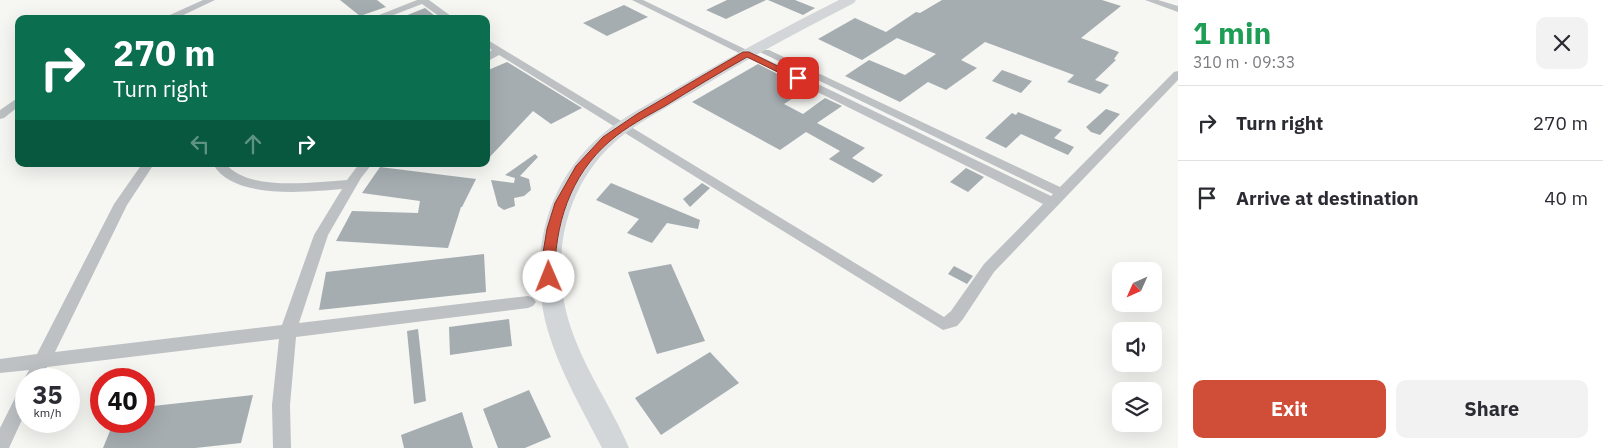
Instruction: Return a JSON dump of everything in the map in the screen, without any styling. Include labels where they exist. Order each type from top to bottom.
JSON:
[{"type":"street","points":[[175,15],[211,0]]},
{"type":"street","points":[[384,15],[423,0],[444,15]]},
{"type":"street","points":[[636,0],[752,51],[1058,198]]},
{"type":"street","points":[[656,0],[752,51]]},
{"type":"street","points":[[616,448],[568,354],[555,317],[549,277],[548,253],[558,212],[569,185],[592,153],[606,139],[623,127],[752,51],[849,0]]},
{"type":"street","points":[[1149,0],[1178,9]]},
{"type":"street","points":[[490,44],[943,324],[954,318],[989,268],[1178,74]]},
{"type":"street","points":[[490,56],[499,50]]},
{"type":"street","points":[[0,116],[15,103]]},
{"type":"street","points":[[39,368],[121,204],[146,167]]},
{"type":"street","points":[[220,167],[222,171],[229,176],[250,183],[289,188],[351,184]]},
{"type":"street","points":[[282,448],[281,405],[288,330],[320,235],[351,184],[364,167]]},
{"type":"street","points":[[0,366],[528,302]]},
{"type":"street","points":[[0,447],[15,416]]},
{"type":"building","points":[[340,0],[377,0],[386,7],[363,15],[359,15]]},
{"type":"building","points":[[727,0],[766,0],[726,19],[706,10]]},
{"type":"building","points":[[768,0],[795,0],[815,8],[803,15]]},
{"type":"building","points":[[942,0],[1102,0],[1121,6],[1081,38],[1119,52],[1114,59],[1116,60],[1095,80],[1109,85],[1100,94],[1067,82],[1074,75],[985,42],[961,60],[977,68],[946,90],[928,82],[900,102],[845,76],[869,60],[905,75],[936,54],[897,38],[862,60],[818,39],[855,18],[886,32],[916,12],[920,13]]},
{"type":"building","points":[[624,5],[648,17],[607,36],[583,23]]},
{"type":"building","points":[[425,8],[434,15],[408,15]]},
{"type":"building","points":[[507,62],[582,108],[551,124],[533,111],[490,157],[490,69]]},
{"type":"building","points":[[758,64],[807,89],[784,104],[803,114],[825,98],[842,106],[817,123],[865,148],[852,158],[883,175],[873,183],[829,159],[840,151],[806,132],[780,150],[692,102]]},
{"type":"building","points":[[1002,70],[1032,81],[1021,93],[992,81]]},
{"type":"building","points":[[1106,109],[1120,114],[1100,135],[1091,132],[1086,127]]},
{"type":"building","points":[[1018,112],[1062,130],[1054,138],[1074,147],[1068,155],[1021,134],[1006,148],[985,138],[1012,113],[1016,115]]},
{"type":"building","points":[[535,154],[538,157],[520,176],[529,179],[531,190],[524,196],[514,198],[515,206],[504,210],[498,206],[491,180],[514,183],[515,178],[505,175]]},
{"type":"building","points":[[380,167],[476,179],[461,207],[448,248],[336,241],[352,211],[418,213],[420,201],[362,193]]},
{"type":"building","points":[[966,168],[984,177],[968,192],[950,182]]},
{"type":"building","points":[[611,183],[700,220],[698,229],[667,223],[652,243],[627,233],[639,219],[596,200]]},
{"type":"building","points":[[702,183],[710,188],[690,207],[683,199]]},
{"type":"building","points":[[484,254],[486,292],[319,310],[326,272]]},
{"type":"building","points":[[671,264],[705,341],[657,354],[628,272]]},
{"type":"building","points":[[954,266],[973,276],[967,284],[948,274]]},
{"type":"building","points":[[509,319],[512,346],[450,355],[449,327]]},
{"type":"building","points":[[418,329],[426,401],[414,404],[407,331]]},
{"type":"building","points":[[710,352],[739,383],[661,435],[635,398]]},
{"type":"building","points":[[529,390],[551,437],[525,448],[498,448],[483,409]]},
{"type":"building","points":[[253,395],[241,443],[195,448],[103,448],[109,433],[155,433],[155,406]]},
{"type":"building","points":[[462,412],[473,448],[404,448],[401,435]]},
{"type":"route","points":[[549,277],[548,253],[552,229],[560,203],[580,169],[606,139],[640,116],[746,54],[798,78]]}]
